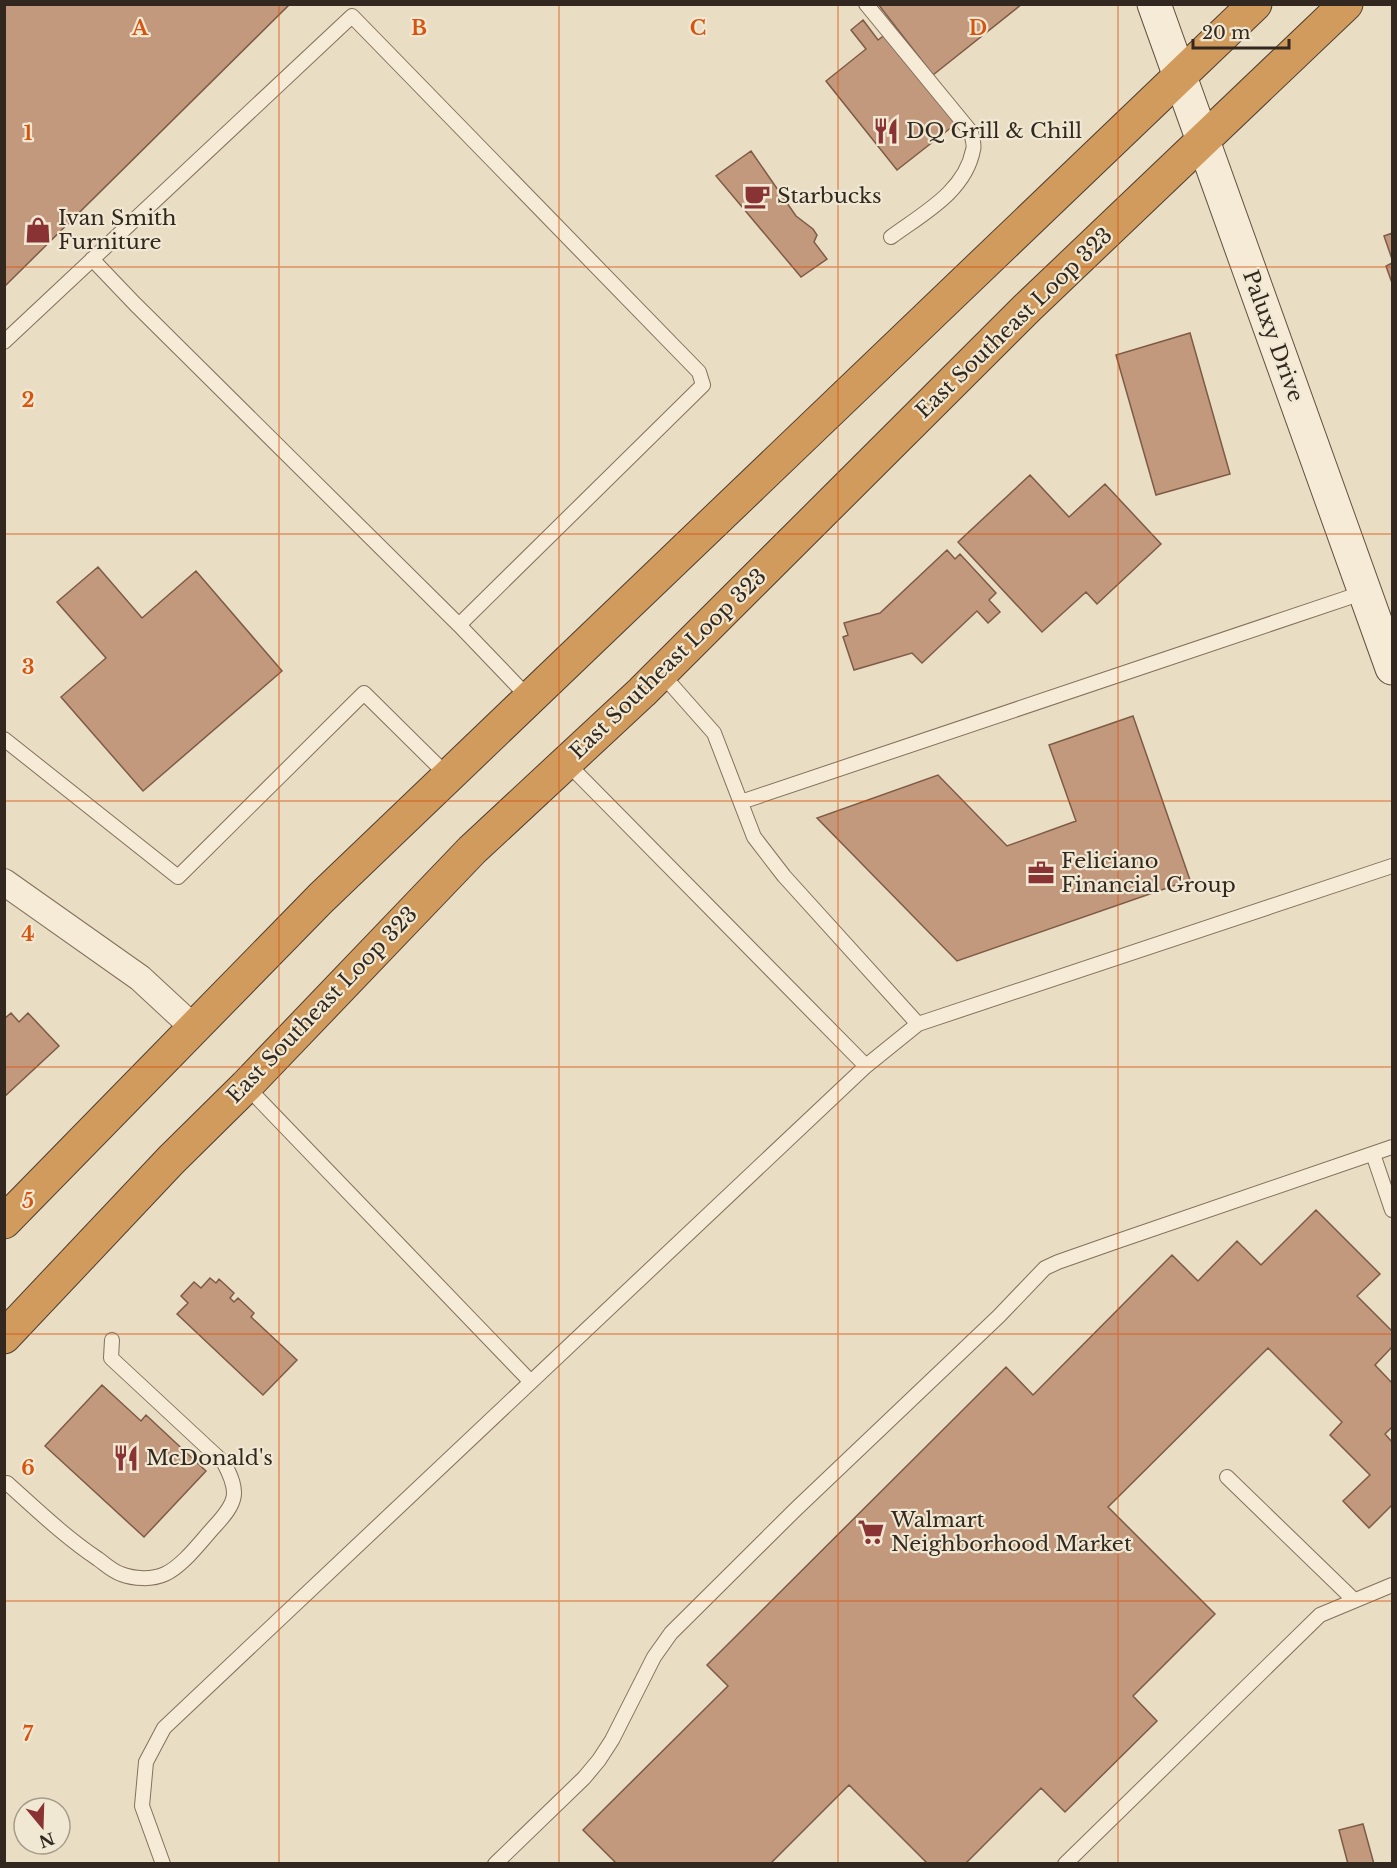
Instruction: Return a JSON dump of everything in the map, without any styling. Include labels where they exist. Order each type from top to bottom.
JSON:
[{"type":"highway","points":[[4,1222],[321,898],[1255,4]]},
{"type":"highway","name":"East Southeast Loop 323","points":[[4,1337],[171,1160],[246,1086],[472,850],[661,673],[1027,308],[1346,4]]},
{"type":"street","name":"Paluxy Drive","points":[[1154,4],[1392,668]]},
{"type":"street","points":[[4,882],[140,978],[194,1028]]},
{"type":"lane","points":[[866,4],[971,132],[974,148],[966,173],[948,194],[891,237]]},
{"type":"lane","points":[[4,342],[352,16],[699,372],[703,385],[459,625]]},
{"type":"lane","points":[[92,259],[459,625],[530,699]]},
{"type":"lane","points":[[741,802],[1366,592]]},
{"type":"lane","points":[[661,673],[714,733],[754,837],[784,876],[918,1024]]},
{"type":"lane","points":[[4,739],[178,877],[364,693],[448,776]]},
{"type":"lane","points":[[566,762],[866,1066]]},
{"type":"lane","points":[[163,1863],[142,1806],[146,1762],[164,1728],[866,1066],[918,1024],[1392,866]]},
{"type":"lane","points":[[246,1086],[531,1382]]},
{"type":"lane","points":[[495,1863],[584,1778],[599,1760],[612,1740],[654,1657],[671,1634],[796,1509],[999,1316],[1045,1269],[1105,1245],[1392,1147]]},
{"type":"lane","points":[[1373,1154],[1392,1210]]},
{"type":"lane","points":[[7,1483],[80,1547],[120,1574],[133,1577],[147,1578],[165,1574],[178,1566],[227,1513],[235,1489],[224,1463],[111,1358],[112,1340]]},
{"type":"lane","points":[[1227,1477],[1354,1600]]},
{"type":"lane","points":[[1065,1863],[1320,1615],[1392,1585]]},
{"type":"building","points":[[4,4],[290,4],[4,287]]},
{"type":"building","points":[[878,4],[1022,4],[933,75]]},
{"type":"building","points":[[863,20],[878,40],[886,34],[957,123],[897,170],[826,81],[866,49],[851,30]]},
{"type":"building","name":"Starbucks","points":[[751,151],[796,216],[813,229],[817,235],[814,242],[827,259],[801,277],[716,176]]},
{"type":"building","points":[[1392,233],[1392,259],[1384,236]]},
{"type":"building","points":[[1392,263],[1392,283],[1386,266]]},
{"type":"building","points":[[1190,333],[1230,474],[1156,495],[1116,355]]},
{"type":"building","points":[[1030,475],[1069,517],[1105,484],[1161,544],[1097,604],[1086,592],[1042,632],[958,542]]},
{"type":"building","points":[[947,550],[955,559],[960,554],[996,593],[989,600],[1000,612],[988,623],[977,611],[922,663],[912,653],[854,670],[843,637],[848,635],[844,623],[880,613]]},
{"type":"building","points":[[98,567],[142,618],[196,571],[282,671],[143,791],[61,697],[106,658],[57,602]]},
{"type":"building","points":[[1133,716],[1190,880],[957,961],[817,818],[938,775],[1007,846],[1076,821],[1049,745]]},
{"type":"building","points":[[11,1013],[19,1022],[28,1013],[59,1046],[4,1097],[4,1019]]},
{"type":"building","points":[[1316,1210],[1380,1274],[1357,1296],[1392,1331],[1392,1347],[1375,1365],[1392,1383],[1392,1427],[1385,1434],[1392,1442],[1392,1505],[1369,1528],[1343,1501],[1370,1475],[1330,1435],[1342,1422],[1268,1348],[1108,1507],[1215,1614],[1133,1696],[1157,1721],[1065,1812],[1041,1788],[965,1864],[928,1864],[849,1785],[770,1864],[617,1864],[583,1830],[728,1686],[707,1665],[1006,1367],[1033,1395],[1172,1255],[1198,1281],[1237,1241],[1261,1265]]},
{"type":"building","points":[[210,1278],[216,1283],[219,1279],[234,1293],[230,1298],[234,1302],[238,1298],[254,1313],[251,1317],[297,1360],[263,1395],[177,1314],[188,1303],[181,1296],[194,1282],[201,1288]]},
{"type":"building","name":"McDonald's","points":[[102,1385],[141,1421],[146,1415],[206,1471],[144,1537],[45,1446]]},
{"type":"building","points":[[1363,1824],[1374,1864],[1348,1864],[1339,1830]]},
{"type":"place","name":"DQ Grill & Chill","points":[[886,131]]},
{"type":"place","name":"Starbucks","points":[[757,196]]},
{"type":"place","name":"Ivan Smith Furniture","points":[[38,230]]},
{"type":"place","name":"Feliciano Financial Group","points":[[1041,873]]},
{"type":"place","name":"McDonald's","points":[[126,1458]]},
{"type":"place","name":"Walmart Neighborhood Market","points":[[871,1532]]}]
